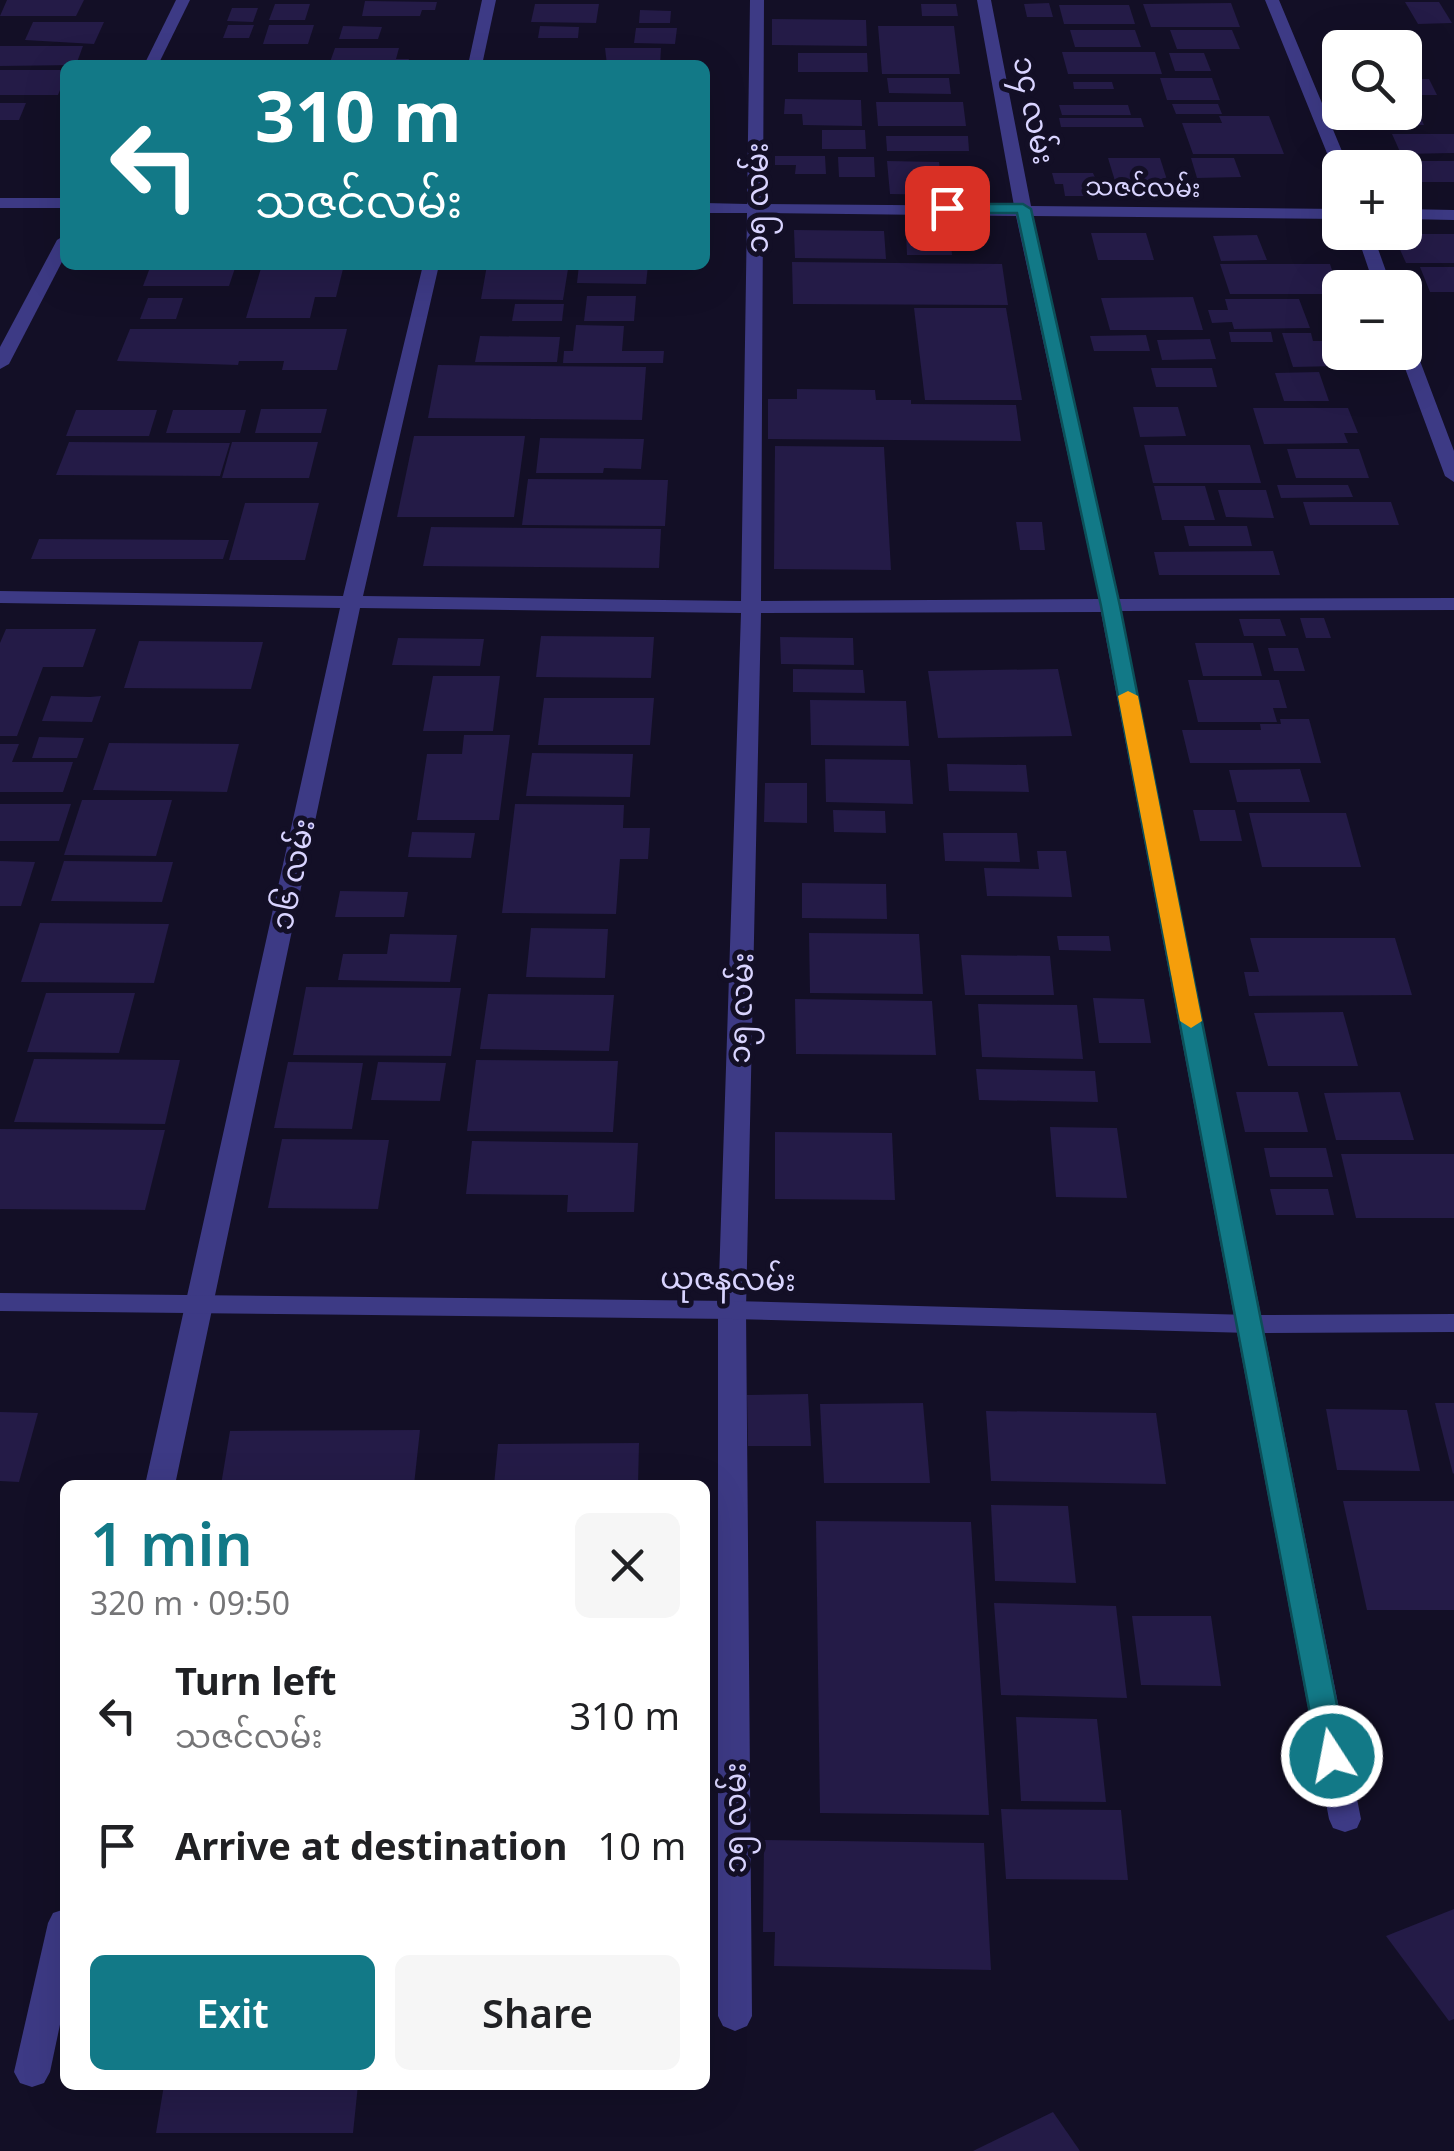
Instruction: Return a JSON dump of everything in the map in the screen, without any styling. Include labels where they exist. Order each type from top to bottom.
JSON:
[{"type":"street","points":[[153,60],[183,0]]},
{"type":"street","points":[[476,60],[489,0]]},
{"type":"street","name":"၁၅ လမ်း","points":[[735,2016],[732,1310],[751,607],[757,0]]},
{"type":"street","name":"၁၄ လမ်း","points":[[984,0],[1023,209],[1110,606],[1345,1819]]},
{"type":"street","points":[[1272,0],[1334,150]]},
{"type":"street","points":[[0,203],[60,203]]},
{"type":"street","name":"သဇင်လမ်း","points":[[710,208],[1322,214]]},
{"type":"street","points":[[1422,214],[1454,214]]},
{"type":"street","points":[[0,364],[60,250]]},
{"type":"street","name":"၁၆ လမ်း","points":[[161,1480],[351,603],[430,270]]},
{"type":"street","points":[[1416,370],[1447,440],[1454,476]]},
{"type":"street","points":[[0,597],[751,607],[1454,604]]},
{"type":"street","name":"ယုဇနလမ်း","points":[[0,1302],[732,1310],[1250,1324],[1454,1323]]},
{"type":"street","points":[[32,2072],[60,1946]]},
{"type":"building","points":[[7,0],[84,0],[76,16],[0,16]]},
{"type":"building","points":[[365,1],[437,2],[435,10],[422,10],[420,16],[362,16]]},
{"type":"building","points":[[1405,2],[1439,2],[1452,23],[1418,24]]},
{"type":"building","points":[[1049,3],[1053,17],[1027,17],[1024,4]]},
{"type":"building","points":[[1231,3],[1240,27],[1151,27],[1143,4]]},
{"type":"building","points":[[275,4],[310,4],[305,20],[269,20]]},
{"type":"building","points":[[535,4],[599,4],[596,23],[531,22]]},
{"type":"building","points":[[921,4],[956,4],[958,16],[922,16]]},
{"type":"building","points":[[1059,5],[1129,5],[1135,24],[1064,24]]},
{"type":"building","points":[[232,8],[258,8],[253,22],[227,21]]},
{"type":"building","points":[[640,10],[671,11],[670,23],[639,23]]},
{"type":"building","points":[[772,19],[866,20],[867,46],[772,45]]},
{"type":"building","points":[[33,22],[104,22],[94,44],[25,40]]},
{"type":"building","points":[[228,25],[254,25],[249,38],[223,38]]},
{"type":"building","points":[[269,25],[314,25],[308,44],[263,44]]},
{"type":"building","points":[[343,26],[382,27],[378,39],[339,39]]},
{"type":"building","points":[[540,26],[579,27],[578,38],[538,38]]},
{"type":"building","points":[[878,26],[954,26],[960,74],[882,74]]},
{"type":"building","points":[[636,28],[677,28],[675,44],[634,43]]},
{"type":"building","points":[[1070,30],[1135,30],[1141,47],[1075,47]]},
{"type":"building","points":[[1170,30],[1232,30],[1240,49],[1177,49]]},
{"type":"building","points":[[0,46],[83,46],[78,60],[60,60],[60,65],[0,66]]},
{"type":"building","points":[[335,48],[399,48],[396,59],[409,59],[409,60],[331,60]]},
{"type":"building","points":[[605,48],[661,48],[660,60],[606,60]]},
{"type":"building","points":[[1062,52],[1155,52],[1162,74],[1068,74]]},
{"type":"building","points":[[798,53],[867,53],[868,72],[798,72]]},
{"type":"building","points":[[1169,53],[1204,53],[1211,71],[1175,71]]},
{"type":"building","points":[[0,70],[60,70],[58,95],[0,95]]},
{"type":"building","points":[[887,78],[949,78],[951,94],[889,93]]},
{"type":"building","points":[[1160,78],[1212,78],[1220,100],[1167,100]]},
{"type":"building","points":[[1422,79],[1429,79],[1437,95],[1422,95]]},
{"type":"building","points":[[1073,82],[1112,82],[1114,89],[1074,89]]},
{"type":"building","points":[[785,99],[861,100],[862,126],[803,125],[802,114],[784,114]]},
{"type":"building","points":[[876,102],[963,102],[966,126],[878,126]]},
{"type":"building","points":[[0,103],[26,103],[19,120],[0,120]]},
{"type":"building","points":[[1172,104],[1218,104],[1222,114],[1176,114]]},
{"type":"building","points":[[1059,105],[1128,105],[1131,115],[1062,115]]},
{"type":"building","points":[[1219,116],[1269,116],[1284,154],[1193,154],[1182,123],[1222,123]]},
{"type":"building","points":[[1059,118],[1141,118],[1144,127],[1061,127]]},
{"type":"building","points":[[822,130],[865,130],[866,149],[822,149]]},
{"type":"building","points":[[1392,134],[1454,134],[1454,153],[1399,150]]},
{"type":"building","points":[[886,136],[968,136],[969,151],[887,151]]},
{"type":"building","points":[[775,156],[825,156],[826,174],[795,174],[796,165],[775,165]]},
{"type":"building","points":[[838,157],[874,157],[875,177],[839,177]]},
{"type":"building","points":[[1108,158],[1160,158],[1167,180],[1115,181]]},
{"type":"building","points":[[1191,158],[1234,158],[1241,177],[1197,178]]},
{"type":"building","points":[[887,161],[939,162],[943,195],[890,194]]},
{"type":"building","points":[[1422,161],[1454,161],[1454,182],[1422,182]]},
{"type":"building","points":[[1052,173],[1093,173],[1103,196],[1065,196],[1063,184],[1055,184]]},
{"type":"building","points":[[794,230],[884,231],[886,259],[795,258]]},
{"type":"building","points":[[906,232],[950,232],[952,255],[907,255]]},
{"type":"building","points":[[1091,233],[1146,233],[1154,260],[1098,260]]},
{"type":"building","points":[[1422,234],[1454,234],[1454,263],[1406,263],[1400,250],[1422,250]]},
{"type":"building","points":[[1257,235],[1267,260],[1221,261],[1213,236]]},
{"type":"building","points":[[792,262],[1002,264],[1008,305],[793,304]]},
{"type":"building","points":[[1220,264],[1330,264],[1332,270],[1322,270],[1322,294],[1230,294]]},
{"type":"building","points":[[1420,267],[1454,267],[1454,292],[1430,292]]},
{"type":"building","points":[[149,270],[234,270],[229,286],[143,286]]},
{"type":"building","points":[[260,270],[343,270],[336,297],[315,297],[310,318],[246,318]]},
{"type":"building","points":[[486,270],[568,270],[563,300],[481,299]]},
{"type":"building","points":[[578,270],[647,270],[646,284],[577,283]]},
{"type":"building","points":[[587,296],[636,296],[634,321],[584,321]]},
{"type":"building","points":[[1193,297],[1203,330],[1110,330],[1101,298]]},
{"type":"building","points":[[148,298],[183,298],[176,319],[140,319]]},
{"type":"building","points":[[1225,299],[1299,299],[1310,328],[1234,329],[1232,322],[1212,323],[1208,310],[1228,310]]},
{"type":"building","points":[[515,304],[564,304],[562,321],[512,321]]},
{"type":"building","points":[[914,308],[1006,308],[1022,400],[925,400]]},
{"type":"building","points":[[576,325],[624,326],[622,351],[664,351],[663,363],[563,363],[564,351],[573,351]]},
{"type":"building","points":[[130,329],[347,329],[337,370],[282,370],[284,361],[239,361],[238,365],[117,361]]},
{"type":"building","points":[[1229,332],[1271,332],[1273,342],[1231,342]]},
{"type":"building","points":[[1282,333],[1311,333],[1313,341],[1322,341],[1322,366],[1293,367]]},
{"type":"building","points":[[1146,335],[1150,351],[1094,351],[1090,336]]},
{"type":"building","points":[[480,336],[560,337],[557,362],[475,362]]},
{"type":"building","points":[[1210,339],[1216,359],[1162,360],[1157,340]]},
{"type":"building","points":[[438,365],[646,367],[642,420],[428,418]]},
{"type":"building","points":[[1151,368],[1212,368],[1217,387],[1156,387]]},
{"type":"building","points":[[1319,372],[1329,401],[1284,401],[1275,373]]},
{"type":"building","points":[[797,389],[875,390],[876,400],[911,400],[911,404],[1016,405],[1021,441],[768,439],[768,399],[797,399]]},
{"type":"building","points":[[1133,407],[1178,407],[1186,436],[1140,437]]},
{"type":"building","points":[[1253,408],[1348,408],[1358,433],[1344,433],[1348,443],[1264,444]]},
{"type":"building","points":[[261,409],[327,409],[321,433],[255,433]]},
{"type":"building","points":[[76,410],[157,410],[149,436],[66,436]]},
{"type":"building","points":[[173,410],[246,410],[240,433],[166,433]]},
{"type":"building","points":[[414,436],[525,436],[514,517],[397,517]]},
{"type":"building","points":[[540,438],[644,439],[641,469],[536,473]]},
{"type":"building","points":[[69,442],[230,443],[220,476],[56,475]]},
{"type":"building","points":[[232,442],[318,442],[309,478],[222,478]]},
{"type":"building","points":[[1144,445],[1250,445],[1261,483],[1153,483]]},
{"type":"building","points":[[775,446],[884,447],[891,570],[774,569]]},
{"type":"building","points":[[1287,449],[1359,449],[1369,478],[1296,478]]},
{"type":"building","points":[[528,479],[668,480],[665,526],[522,525]]},
{"type":"building","points":[[1277,485],[1348,485],[1353,497],[1281,498]]},
{"type":"building","points":[[1154,486],[1205,486],[1215,520],[1162,520]]},
{"type":"building","points":[[1218,490],[1266,490],[1274,518],[1226,517]]},
{"type":"building","points":[[1303,502],[1391,502],[1399,525],[1310,525]]},
{"type":"building","points":[[245,503],[319,503],[305,560],[229,560]]},
{"type":"building","points":[[1016,522],[1042,522],[1045,550],[1020,550]]},
{"type":"building","points":[[1184,526],[1247,526],[1252,546],[1189,546]]},
{"type":"building","points":[[431,527],[661,529],[659,568],[423,566]]},
{"type":"building","points":[[39,539],[229,540],[223,559],[31,559]]},
{"type":"building","points":[[1273,551],[1280,575],[1159,575],[1154,552]]},
{"type":"building","points":[[1300,618],[1324,618],[1331,638],[1306,638]]},
{"type":"building","points":[[1239,619],[1280,619],[1286,636],[1244,636]]},
{"type":"building","points":[[6,629],[96,629],[83,667],[43,667],[17,736],[0,736],[0,643]]},
{"type":"building","points":[[541,636],[654,637],[651,678],[536,677]]},
{"type":"building","points":[[780,637],[853,638],[854,665],[781,664]]},
{"type":"building","points":[[398,638],[484,639],[480,666],[392,665]]},
{"type":"building","points":[[139,641],[263,642],[251,689],[124,688]]},
{"type":"building","points":[[1195,643],[1253,643],[1262,676],[1203,676]]},
{"type":"building","points":[[1268,648],[1298,648],[1305,671],[1274,671]]},
{"type":"building","points":[[793,669],[863,670],[865,693],[793,692]]},
{"type":"building","points":[[1058,669],[1072,736],[938,738],[928,671]]},
{"type":"building","points":[[433,676],[500,676],[493,731],[423,731]]},
{"type":"building","points":[[1188,680],[1279,680],[1287,708],[1273,708],[1277,722],[1198,722]]},
{"type":"building","points":[[51,696],[101,696],[92,722],[42,721]]},
{"type":"building","points":[[544,698],[654,698],[650,745],[538,745]]},
{"type":"building","points":[[810,700],[906,701],[909,746],[811,745]]},
{"type":"building","points":[[1280,719],[1309,719],[1321,763],[1190,763],[1182,730],[1261,730],[1260,724],[1281,724]]},
{"type":"building","points":[[464,735],[510,735],[499,820],[417,820],[427,754],[462,754]]},
{"type":"building","points":[[39,737],[84,738],[77,758],[32,758]]},
{"type":"building","points":[[109,743],[239,744],[227,792],[93,790]]},
{"type":"building","points":[[0,744],[19,744],[12,762],[73,762],[63,792],[0,792]]},
{"type":"building","points":[[532,753],[633,754],[630,797],[526,796]]},
{"type":"building","points":[[825,759],[910,760],[913,804],[826,802]]},
{"type":"building","points":[[947,764],[1026,765],[1029,792],[949,791]]},
{"type":"building","points":[[1300,769],[1310,802],[1237,802],[1229,770]]},
{"type":"building","points":[[765,783],[807,783],[807,823],[764,822]]},
{"type":"building","points":[[82,800],[172,800],[156,856],[64,855]]},
{"type":"building","points":[[0,804],[71,804],[59,841],[0,841]]},
{"type":"building","points":[[515,804],[624,805],[623,828],[650,828],[648,859],[620,859],[616,914],[502,913]]},
{"type":"building","points":[[833,810],[885,811],[886,833],[834,832]]},
{"type":"building","points":[[1193,810],[1235,810],[1242,841],[1200,841]]},
{"type":"building","points":[[1249,813],[1346,813],[1361,867],[1262,867]]},
{"type":"building","points":[[412,832],[475,833],[471,858],[408,857]]},
{"type":"building","points":[[943,833],[1017,833],[1020,862],[945,861]]},
{"type":"building","points":[[1037,851],[1066,851],[1072,897],[987,896],[984,868],[1039,869]]},
{"type":"building","points":[[0,861],[35,862],[21,906],[0,906]]},
{"type":"building","points":[[64,861],[173,862],[162,902],[51,901]]},
{"type":"building","points":[[802,883],[886,884],[887,919],[802,918]]},
{"type":"building","points":[[340,891],[408,892],[404,917],[335,917]]},
{"type":"building","points":[[40,923],[169,924],[154,983],[21,982]]},
{"type":"building","points":[[531,928],[608,929],[605,978],[526,977]]},
{"type":"building","points":[[809,933],[919,934],[923,994],[810,993]]},
{"type":"building","points":[[390,934],[457,935],[450,982],[338,980],[343,954],[387,954]]},
{"type":"building","points":[[1057,936],[1109,936],[1111,951],[1059,950]]},
{"type":"building","points":[[1250,938],[1395,938],[1412,995],[1249,996],[1244,972],[1259,972]]},
{"type":"building","points":[[961,955],[1050,956],[1054,995],[965,995]]},
{"type":"building","points":[[306,987],[461,988],[451,1056],[293,1055]]},
{"type":"building","points":[[46,993],[135,993],[119,1053],[27,1052]]},
{"type":"building","points":[[488,994],[614,995],[609,1051],[480,1049]]},
{"type":"building","points":[[1093,998],[1144,999],[1151,1043],[1099,1043]]},
{"type":"building","points":[[795,999],[932,1001],[936,1055],[796,1054]]},
{"type":"building","points":[[978,1004],[1077,1005],[1083,1059],[982,1057]]},
{"type":"building","points":[[1343,1012],[1358,1066],[1268,1066],[1254,1013]]},
{"type":"building","points":[[34,1059],[180,1060],[165,1124],[14,1122]]},
{"type":"building","points":[[476,1060],[618,1061],[613,1132],[467,1131]]},
{"type":"building","points":[[288,1062],[363,1063],[352,1129],[274,1128]]},
{"type":"building","points":[[378,1062],[446,1063],[440,1101],[371,1100]]},
{"type":"building","points":[[976,1069],[1095,1071],[1098,1102],[979,1100]]},
{"type":"building","points":[[1236,1092],[1298,1092],[1308,1132],[1245,1132]]},
{"type":"building","points":[[1400,1092],[1414,1140],[1336,1140],[1324,1093]]},
{"type":"building","points":[[1050,1127],[1117,1128],[1127,1198],[1056,1197]]},
{"type":"building","points":[[0,1129],[165,1130],[145,1210],[0,1209]]},
{"type":"building","points":[[775,1132],[892,1133],[895,1200],[775,1199]]},
{"type":"building","points":[[282,1139],[389,1140],[378,1209],[268,1208]]},
{"type":"building","points":[[472,1141],[638,1143],[634,1212],[567,1212],[568,1195],[466,1194]]},
{"type":"building","points":[[1264,1148],[1326,1148],[1333,1177],[1270,1177]]},
{"type":"building","points":[[1341,1154],[1454,1154],[1454,1218],[1356,1218]]},
{"type":"building","points":[[1270,1189],[1328,1189],[1334,1215],[1276,1215]]},
{"type":"building","points":[[808,1394],[811,1446],[748,1446],[747,1395]]},
{"type":"building","points":[[923,1403],[930,1483],[824,1483],[820,1404]]},
{"type":"building","points":[[1435,1403],[1454,1403],[1453,1474]]},
{"type":"building","points":[[1326,1409],[1407,1410],[1420,1471],[1337,1470]]},
{"type":"building","points":[[986,1411],[1156,1413],[1166,1484],[991,1481]]},
{"type":"building","points":[[0,1412],[38,1413],[19,1482],[0,1481]]},
{"type":"building","points":[[420,1430],[415,1480],[222,1480],[230,1431]]},
{"type":"building","points":[[639,1443],[638,1480],[494,1480],[498,1444]]},
{"type":"building","points":[[1343,1501],[1454,1501],[1454,1610],[1367,1610]]},
{"type":"building","points":[[991,1505],[1068,1506],[1076,1583],[995,1581]]},
{"type":"building","points":[[816,1521],[971,1522],[989,1815],[820,1813]]},
{"type":"building","points":[[994,1603],[1116,1606],[1127,1698],[1001,1695]]},
{"type":"building","points":[[1132,1616],[1211,1616],[1221,1686],[1141,1685]]},
{"type":"building","points":[[1016,1717],[1097,1719],[1106,1802],[1021,1801]]},
{"type":"building","points":[[1001,1809],[1121,1810],[1128,1880],[1006,1879]]},
{"type":"building","points":[[764,1840],[984,1843],[991,1970],[774,1966],[775,1932],[763,1932]]},
{"type":"building","points":[[1454,1909],[1454,2019],[1449,2021],[1386,1936]]},
{"type":"building","points":[[163,2090],[357,2090],[353,2133],[156,2133]]},
{"type":"building","points":[[1053,2112],[1080,2151],[973,2151]]},
{"type":"slow traffic","points":[[1128,696],[1191,1021]]},
{"type":"route","points":[[947,208],[1023,209],[1110,606],[1332,1756]]}]
